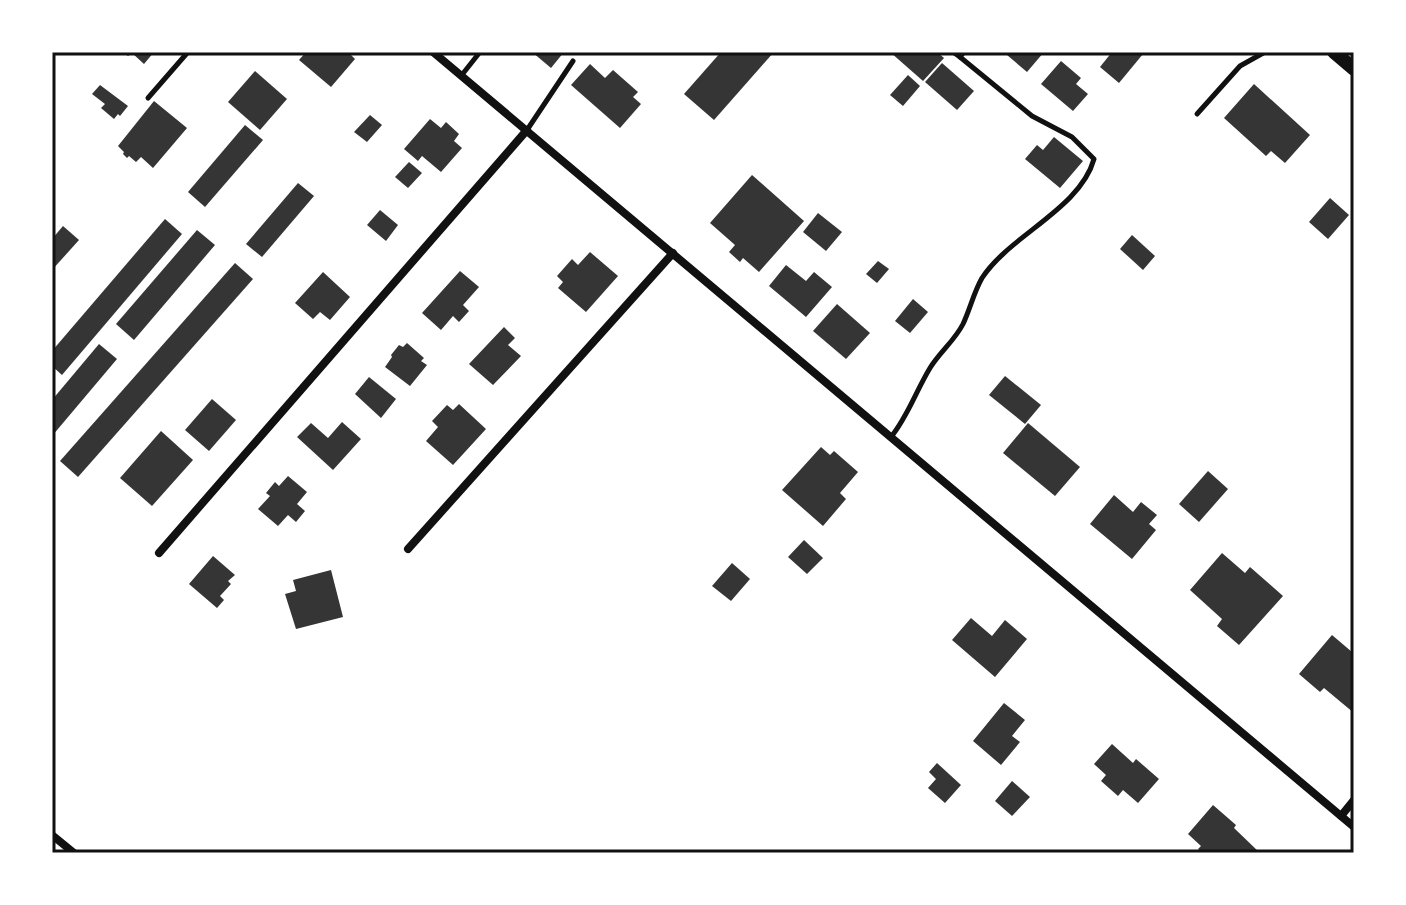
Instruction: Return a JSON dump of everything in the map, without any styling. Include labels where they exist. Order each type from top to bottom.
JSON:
[{"type":"street","points":[[433,52],[1354,827]]},
{"type":"street","points":[[1334,52],[1354,69]]},
{"type":"street","points":[[159,553],[527,130]]},
{"type":"street","points":[[408,549],[673,253]]},
{"type":"street","points":[[1341,816],[1354,800]]},
{"type":"street","points":[[52,835],[74,853]]},
{"type":"lane","points":[[148,98],[188,52]]},
{"type":"lane","points":[[461,76],[480,52]]},
{"type":"lane","points":[[891,437],[904,421],[930,367],[962,327],[982,279],[1007,251],[1072,196],[1091,170],[1094,159],[1072,137],[1032,116],[962,55],[953,52]]},
{"type":"lane","points":[[1197,114],[1240,66],[1265,52]]},
{"type":"lane","points":[[527,130],[573,61]]},
{"type":"building","points":[[123,52],[154,52],[144,64],[132,53],[128,56]]},
{"type":"building","points":[[306,52],[348,52],[355,59],[331,87],[299,60]]},
{"type":"building","points":[[532,52],[564,52],[551,68]]},
{"type":"building","points":[[721,52],[774,52],[714,120],[684,94]]},
{"type":"building","points":[[890,52],[937,52],[944,58],[923,81]]},
{"type":"building","points":[[1009,52],[1044,52],[1027,72],[1007,55]]},
{"type":"building","points":[[1112,52],[1143,54],[1119,83],[1100,67]]},
{"type":"building","points":[[1061,61],[1081,78],[1076,84],[1088,94],[1073,111],[1041,84]]},
{"type":"building","points":[[942,63],[974,91],[957,110],[925,82]]},
{"type":"building","points":[[590,64],[605,78],[613,70],[638,92],[633,97],[641,104],[620,128],[571,85]]},
{"type":"building","points":[[255,71],[287,99],[260,130],[228,102]]},
{"type":"building","points":[[908,75],[920,86],[903,106],[890,95]]},
{"type":"building","points":[[1254,84],[1310,135],[1285,163],[1271,151],[1266,156],[1224,118]]},
{"type":"building","points":[[100,85],[128,106],[120,116],[118,114],[114,119],[101,108],[105,104],[92,94]]},
{"type":"building","points":[[154,101],[187,128],[153,168],[141,157],[136,162],[129,156],[127,158],[118,146]]},
{"type":"building","points":[[370,115],[382,125],[367,142],[354,132]]},
{"type":"building","points":[[430,119],[441,128],[446,122],[459,134],[454,141],[462,148],[441,172],[422,156],[418,161],[404,149]]},
{"type":"building","points":[[245,125],[263,140],[205,207],[188,192]]},
{"type":"building","points":[[1054,137],[1083,161],[1060,188],[1025,159],[1037,145],[1043,150]]},
{"type":"building","points":[[409,162],[422,173],[408,188],[395,177]]},
{"type":"building","points":[[752,175],[804,221],[759,272],[743,258],[740,262],[729,252],[735,245],[710,223]]},
{"type":"building","points":[[298,183],[314,196],[262,257],[246,244]]},
{"type":"building","points":[[1330,198],[1349,215],[1328,239],[1309,222]]},
{"type":"building","points":[[380,210],[398,225],[386,241],[367,225]]},
{"type":"building","points":[[818,213],[842,232],[826,251],[803,232]]},
{"type":"building","points":[[165,219],[182,234],[62,375],[52,366],[52,351]]},
{"type":"building","points":[[63,226],[79,240],[52,270],[52,239]]},
{"type":"building","points":[[197,230],[215,245],[134,340],[116,324]]},
{"type":"building","points":[[1132,235],[1155,256],[1143,270],[1120,249]]},
{"type":"building","points":[[590,252],[618,276],[586,312],[558,288],[563,282],[557,276],[572,259],[578,265]]},
{"type":"building","points":[[878,261],[889,269],[877,283],[866,274]]},
{"type":"building","points":[[235,263],[253,279],[78,477],[60,461]]},
{"type":"building","points":[[786,265],[806,281],[814,272],[832,287],[806,317],[769,286]]},
{"type":"building","points":[[460,271],[479,287],[463,305],[469,311],[459,322],[453,316],[441,330],[422,313]]},
{"type":"building","points":[[323,272],[350,297],[330,320],[320,312],[313,319],[295,303]]},
{"type":"building","points":[[913,299],[928,312],[910,333],[895,321]]},
{"type":"building","points":[[837,304],[870,333],[846,359],[813,331]]},
{"type":"building","points":[[504,327],[515,338],[508,345],[521,356],[493,385],[469,364]]},
{"type":"building","points":[[407,343],[424,358],[421,361],[427,365],[410,386],[385,367],[399,345],[403,347]]},
{"type":"building","points":[[99,344],[117,359],[52,436],[52,400]]},
{"type":"building","points":[[1005,376],[1041,405],[1025,424],[989,395]]},
{"type":"building","points":[[369,377],[396,399],[381,418],[355,394]]},
{"type":"building","points":[[212,399],[236,420],[209,451],[185,430]]},
{"type":"building","points":[[459,404],[486,429],[453,465],[426,441],[438,427],[432,421],[447,405],[453,410]]},
{"type":"building","points":[[342,422],[361,439],[333,470],[297,437],[311,423],[328,438]]},
{"type":"building","points":[[1028,423],[1080,467],[1055,496],[1003,453]]},
{"type":"building","points":[[161,431],[193,460],[152,506],[120,478]]},
{"type":"building","points":[[821,447],[830,455],[834,451],[858,472],[840,493],[846,499],[823,526],[782,490]]},
{"type":"building","points":[[1208,471],[1228,489],[1199,522],[1179,504]]},
{"type":"building","points":[[288,476],[307,492],[297,504],[305,511],[296,522],[288,515],[278,526],[258,509],[270,496],[266,493],[275,482],[279,486]]},
{"type":"building","points":[[1114,495],[1133,512],[1141,502],[1157,515],[1149,524],[1156,530],[1132,559],[1090,524]]},
{"type":"building","points":[[804,540],[823,558],[807,574],[788,557]]},
{"type":"building","points":[[1222,553],[1245,573],[1250,567],[1283,596],[1239,645],[1217,626],[1222,619],[1190,590]]},
{"type":"building","points":[[213,556],[235,575],[228,581],[231,584],[220,596],[224,600],[217,608],[189,584]]},
{"type":"building","points":[[732,563],[750,579],[731,601],[712,586]]},
{"type":"building","points":[[331,570],[343,617],[296,629],[285,594],[296,591],[293,580]]},
{"type":"building","points":[[971,618],[992,636],[1005,620],[1027,639],[995,677],[952,640]]},
{"type":"building","points":[[1332,635],[1352,652],[1354,649],[1354,713],[1324,688],[1320,692],[1299,674]]},
{"type":"building","points":[[1004,703],[1025,720],[1012,736],[1020,742],[1001,765],[973,741]]},
{"type":"building","points":[[1112,744],[1133,763],[1136,759],[1159,779],[1138,803],[1123,790],[1118,796],[1101,781],[1106,775],[1094,764]]},
{"type":"building","points":[[937,763],[961,785],[945,803],[928,788],[936,779],[929,772]]},
{"type":"building","points":[[1012,781],[1030,797],[1012,816],[995,801]]},
{"type":"building","points":[[1213,805],[1236,825],[1234,828],[1260,853],[1202,853],[1198,849],[1201,846],[1188,834]]}]
